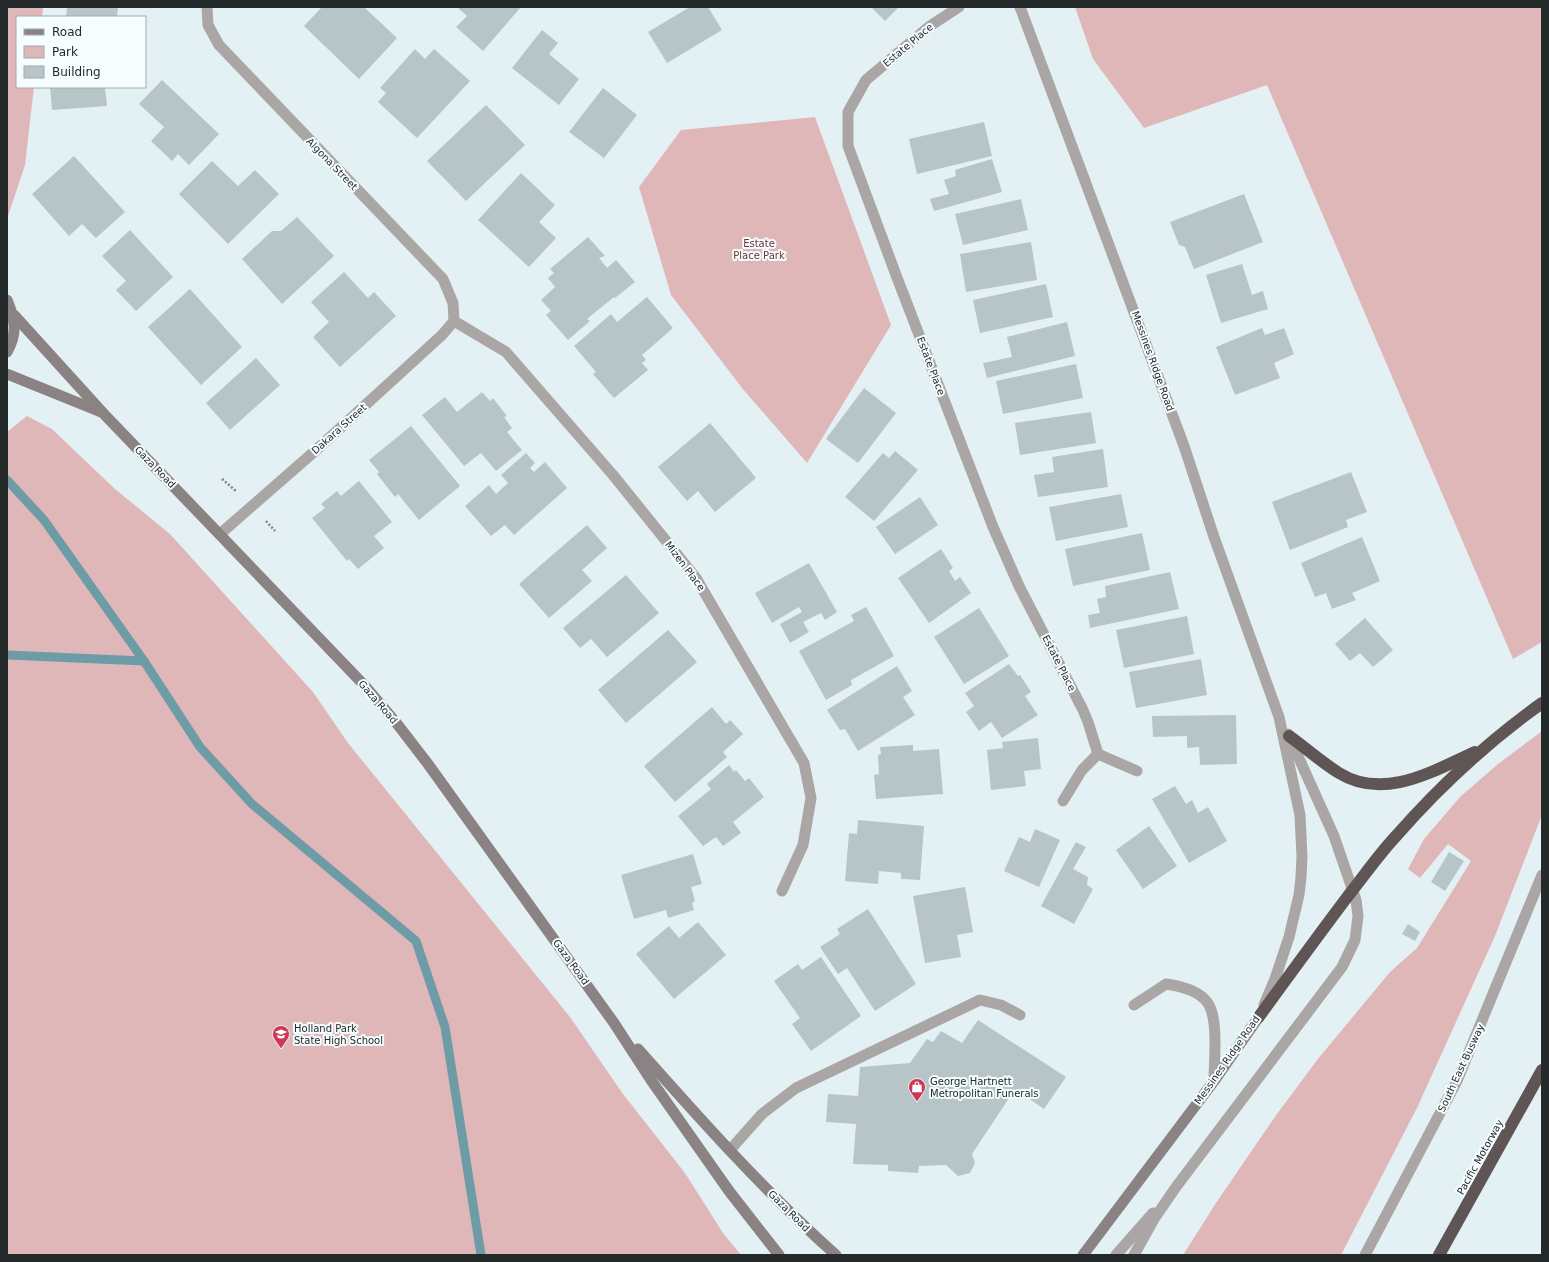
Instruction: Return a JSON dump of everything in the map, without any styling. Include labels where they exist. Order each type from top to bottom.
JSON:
[{"type":"highway","points":[[1258,1018],[1353,890],[1395,836],[1413,816],[1487,746],[1522,717],[1542,703]]},
{"type":"highway","points":[[1289,736],[1339,773],[1359,781],[1384,785],[1416,778],[1487,746]]},
{"type":"highway","name":"Pacific Motorway","points":[[1439,1255],[1542,1070]]},
{"type":"main road","points":[[7,300],[14,315],[15,330],[12,345],[7,352]]},
{"type":"main road","name":"Gaza Road","points":[[14,315],[103,413],[365,686],[398,725],[428,764],[614,1023],[651,1080],[729,1191],[779,1255]]},
{"type":"main road","name":"Gaza Road","points":[[7,374],[103,413]]},
{"type":"main road","name":"Messines Ridge Road","points":[[1083,1255],[1214,1081],[1258,1018]]},
{"type":"main road","name":"Gaza Road","points":[[614,1023],[789,1212],[836,1255]]},
{"type":"street","name":"Algona Street","points":[[207,7],[208,25],[219,45],[443,279],[453,303],[454,321]]},
{"type":"street","name":"Estate Place","points":[[959,7],[930,26],[866,80],[848,112],[848,146],[993,527],[1019,586],[1083,710],[1098,754]]},
{"type":"street","name":"Messines Ridge Road","points":[[1020,7],[1184,446],[1214,537],[1279,717],[1300,815],[1302,857],[1301,877],[1299,895],[1289,937],[1273,984],[1258,1018]]},
{"type":"street","name":"Dakara Street","points":[[220,534],[315,451],[442,335],[454,321]]},
{"type":"street","name":"Mizen Place","points":[[454,321],[506,352],[612,474],[696,578],[804,763],[811,798],[803,845],[782,891]]},
{"type":"street","name":"Messines Ridge Road","points":[[1176,1187],[1346,960],[1355,940],[1357,908],[1353,890],[1334,836],[1279,717]]},
{"type":"street","points":[[1063,801],[1079,775],[1089,762],[1098,754],[1137,771]]},
{"type":"street","name":"South East Busway","points":[[1365,1255],[1457,1081],[1542,875]]},
{"type":"street","points":[[1134,1005],[1166,984],[1185,988],[1205,999],[1214,1018],[1214,1081]]},
{"type":"street","points":[[730,1150],[762,1114],[796,1088],[980,1000],[1001,1005],[1020,1015]]},
{"type":"street","points":[[1116,1255],[1176,1187]]},
{"type":"street","points":[[1134,1255],[1154,1219],[1176,1187]]},
{"type":"path","points":[[222,479],[234,488]]},
{"type":"green space","points":[[7,7],[43,7],[42,16],[16,16],[16,88],[34,88],[25,165],[7,219]]},
{"type":"green space","points":[[1075,7],[1542,7],[1542,642],[1513,659],[1267,85],[1144,128],[1093,59]]},
{"type":"green space","name":"Estate Place Park","points":[[815,117],[891,325],[807,463],[742,388],[671,295],[639,187],[681,130]]},
{"type":"green space","name":"Holland Park State High School","points":[[27,416],[52,429],[115,489],[170,534],[313,692],[348,743],[570,1017],[623,1094],[685,1173],[723,1233],[741,1255],[7,1255],[7,432]]},
{"type":"green space","points":[[1542,731],[1542,815],[1495,936],[1417,1108],[1341,1255],[1183,1255],[1216,1203],[1274,1118],[1317,1060],[1390,972],[1417,948],[1471,861],[1448,844],[1420,878],[1408,869],[1424,839],[1460,797],[1498,764]]},
{"type":"building","points":[[67,7],[118,7],[117,16],[66,16]]},
{"type":"building","points":[[322,7],[364,7],[397,38],[359,79],[304,26]]},
{"type":"building","points":[[457,7],[521,7],[483,51],[456,27],[467,16]]},
{"type":"building","points":[[690,7],[708,7],[722,30],[667,63],[648,32]]},
{"type":"building","points":[[871,7],[899,7],[885,21]]},
{"type":"building","points":[[542,30],[558,43],[549,54],[579,79],[559,105],[512,68]]},
{"type":"building","points":[[415,49],[425,59],[434,49],[470,81],[417,138],[378,102],[386,93],[380,88]]},
{"type":"building","points":[[162,80],[219,134],[189,165],[178,154],[172,161],[151,141],[164,127],[139,104]]},
{"type":"building","points":[[50,88],[105,88],[107,106],[52,110]]},
{"type":"building","points":[[603,88],[637,115],[604,158],[569,132]]},
{"type":"building","points":[[486,105],[525,145],[466,201],[427,161]]},
{"type":"building","points":[[984,122],[992,156],[917,174],[909,139]]},
{"type":"building","points":[[74,156],[125,212],[96,238],[82,224],[69,236],[32,194]]},
{"type":"building","points":[[992,159],[1002,192],[934,211],[930,199],[949,194],[944,180],[956,176],[955,170]]},
{"type":"building","points":[[212,161],[238,186],[255,170],[279,194],[228,244],[179,194]]},
{"type":"building","points":[[521,173],[555,205],[539,222],[556,238],[529,267],[478,220]]},
{"type":"building","points":[[1244,194],[1263,242],[1194,269],[1185,247],[1179,245],[1170,222]]},
{"type":"building","points":[[1021,199],[1028,230],[963,245],[955,214]]},
{"type":"building","points":[[297,217],[334,256],[282,304],[242,259],[272,231],[281,231]]},
{"type":"building","points":[[130,230],[173,277],[136,311],[116,290],[126,281],[102,256]]},
{"type":"building","points":[[588,237],[605,256],[599,258],[607,268],[616,260],[635,282],[587,319],[590,321],[568,340],[546,315],[551,311],[541,300],[555,287],[548,278],[554,273],[550,269]]},
{"type":"building","points":[[1031,242],[1037,280],[966,292],[960,254]]},
{"type":"building","points":[[1242,264],[1252,295],[1263,291],[1268,309],[1221,323],[1206,275]]},
{"type":"building","points":[[344,272],[368,298],[374,292],[396,316],[340,367],[313,337],[329,322],[311,302]]},
{"type":"building","points":[[1046,284],[1053,317],[980,333],[973,300]]},
{"type":"building","points":[[190,289],[242,347],[201,385],[148,327]]},
{"type":"building","points":[[647,297],[673,328],[642,355],[646,360],[642,363],[648,370],[614,398],[593,374],[596,372],[574,346],[611,314],[617,322]]},
{"type":"building","points":[[1067,322],[1075,356],[987,378],[983,363],[1012,357],[1007,337]]},
{"type":"building","points":[[1262,328],[1265,335],[1284,328],[1294,354],[1274,363],[1280,378],[1235,395],[1216,347]]},
{"type":"building","points":[[256,358],[280,385],[230,430],[206,403]]},
{"type":"building","points":[[1076,364],[1083,398],[1003,414],[996,381]]},
{"type":"building","points":[[864,388],[896,413],[858,463],[826,439]]},
{"type":"building","points":[[482,392],[490,401],[493,398],[507,416],[504,417],[512,428],[507,432],[522,450],[496,471],[481,453],[464,466],[422,415],[445,397],[457,412]]},
{"type":"building","points":[[1091,412],[1096,443],[1020,455],[1015,423]]},
{"type":"building","points":[[710,423],[756,478],[715,512],[698,491],[687,501],[658,467]]},
{"type":"building","points":[[411,426],[460,486],[419,520],[398,494],[395,497],[377,474],[379,472],[369,460]]},
{"type":"building","points":[[1103,449],[1108,487],[1038,497],[1034,475],[1054,472],[1052,457]]},
{"type":"building","points":[[895,451],[918,470],[874,521],[845,497],[883,453],[889,458]]},
{"type":"building","points":[[526,453],[535,463],[530,468],[534,472],[545,462],[567,488],[514,535],[505,525],[491,536],[465,506],[489,485],[496,494],[508,483],[501,475]]},
{"type":"building","points":[[1351,472],[1367,512],[1346,520],[1348,527],[1290,550],[1272,502]]},
{"type":"building","points":[[359,481],[392,522],[374,536],[384,548],[358,569],[349,559],[347,561],[312,518],[325,508],[321,504],[337,491],[341,496]]},
{"type":"building","points":[[1121,494],[1128,527],[1056,541],[1049,507]]},
{"type":"building","points":[[920,497],[938,525],[895,554],[876,527]]},
{"type":"building","points":[[587,525],[607,548],[582,570],[592,581],[549,618],[519,584]]},
{"type":"building","points":[[1142,533],[1150,570],[1073,586],[1065,549]]},
{"type":"building","points":[[1362,537],[1380,581],[1352,593],[1356,600],[1332,609],[1326,593],[1315,597],[1301,563]]},
{"type":"building","points":[[941,549],[953,568],[949,571],[955,581],[960,577],[971,593],[929,623],[898,578]]},
{"type":"building","points":[[809,563],[837,612],[825,620],[821,613],[803,622],[809,632],[790,643],[780,624],[802,612],[799,607],[772,623],[755,593]]},
{"type":"building","points":[[1170,572],[1179,609],[1090,628],[1088,615],[1100,613],[1097,599],[1106,597],[1105,586]]},
{"type":"building","points":[[626,575],[659,613],[607,657],[591,639],[580,648],[563,628]]},
{"type":"building","points":[[866,607],[894,656],[851,680],[852,685],[826,700],[799,651],[854,621],[851,615]]},
{"type":"building","points":[[979,608],[1009,656],[964,684],[934,637]]},
{"type":"building","points":[[1187,616],[1194,654],[1124,668],[1116,630]]},
{"type":"building","points":[[1365,618],[1393,650],[1373,667],[1360,653],[1350,661],[1335,644]]},
{"type":"building","points":[[668,630],[697,662],[626,723],[598,690]]},
{"type":"building","points":[[1201,659],[1207,695],[1136,708],[1129,672]]},
{"type":"building","points":[[1009,664],[1018,676],[1020,675],[1031,692],[1025,696],[1038,715],[1002,738],[991,722],[979,731],[966,712],[974,706],[965,693]]},
{"type":"building","points":[[897,666],[912,691],[903,697],[915,715],[858,751],[845,729],[840,730],[827,710]]},
{"type":"building","points":[[712,707],[726,724],[730,720],[743,734],[723,752],[727,757],[675,802],[644,766]]},
{"type":"building","points":[[1236,715],[1237,764],[1200,765],[1199,747],[1187,748],[1187,736],[1153,737],[1152,716]]},
{"type":"building","points":[[1038,738],[1041,769],[1024,771],[1026,786],[991,790],[987,750],[1003,748],[1002,742]]},
{"type":"building","points":[[913,745],[913,751],[939,749],[943,794],[876,799],[874,775],[879,774],[878,755],[881,754],[880,747]]},
{"type":"building","points":[[729,765],[734,772],[736,770],[745,781],[749,778],[764,797],[733,822],[741,833],[723,846],[716,837],[703,846],[678,816],[711,789],[707,784]]},
{"type":"building","points":[[1175,786],[1186,804],[1192,800],[1198,813],[1208,807],[1227,841],[1189,863],[1152,799]]},
{"type":"building","points":[[858,820],[924,826],[920,880],[901,879],[901,873],[879,871],[878,884],[845,881],[849,833],[857,834]]},
{"type":"building","points":[[1149,826],[1177,866],[1143,889],[1116,850]]},
{"type":"building","points":[[1035,829],[1060,840],[1039,887],[1004,871],[1019,837],[1030,842]]},
{"type":"building","points":[[1076,842],[1086,847],[1073,869],[1088,877],[1087,885],[1093,889],[1074,924],[1041,906]]},
{"type":"building","points":[[1449,852],[1464,861],[1445,891],[1431,882]]},
{"type":"building","points":[[693,854],[702,884],[691,887],[695,901],[692,903],[694,910],[668,918],[666,910],[634,919],[621,875]]},
{"type":"building","points":[[965,887],[973,932],[957,935],[961,957],[925,963],[913,896]]},
{"type":"building","points":[[868,909],[916,984],[875,1011],[847,968],[838,974],[820,947],[840,934],[837,929]]},
{"type":"building","points":[[698,922],[726,955],[674,999],[636,954],[669,926],[679,938]]},
{"type":"building","points":[[1408,924],[1420,932],[1415,941],[1402,934]]},
{"type":"building","points":[[821,957],[861,1016],[811,1051],[792,1024],[800,1018],[774,981],[798,964],[802,970]]},
{"type":"building","name":"George Hartnett Metropolitan Funerals","points":[[978,1020],[1066,1077],[1044,1109],[1015,1089],[972,1154],[975,1163],[970,1173],[958,1176],[946,1165],[919,1166],[918,1173],[888,1171],[888,1165],[853,1164],[856,1124],[826,1122],[828,1094],[858,1096],[860,1067],[910,1063],[927,1039],[933,1042],[941,1031],[962,1043]]},
{"type":"waterway","points":[[7,480],[44,520],[144,661],[200,747],[252,804],[416,941],[445,1027],[481,1255]]},
{"type":"waterway","points":[[7,655],[144,661]]},
{"type":"place","name":"Holland Park State High School","points":[[281,1049]]},
{"type":"place","name":"George Hartnett Metropolitan Funerals","points":[[917,1102]]}]
